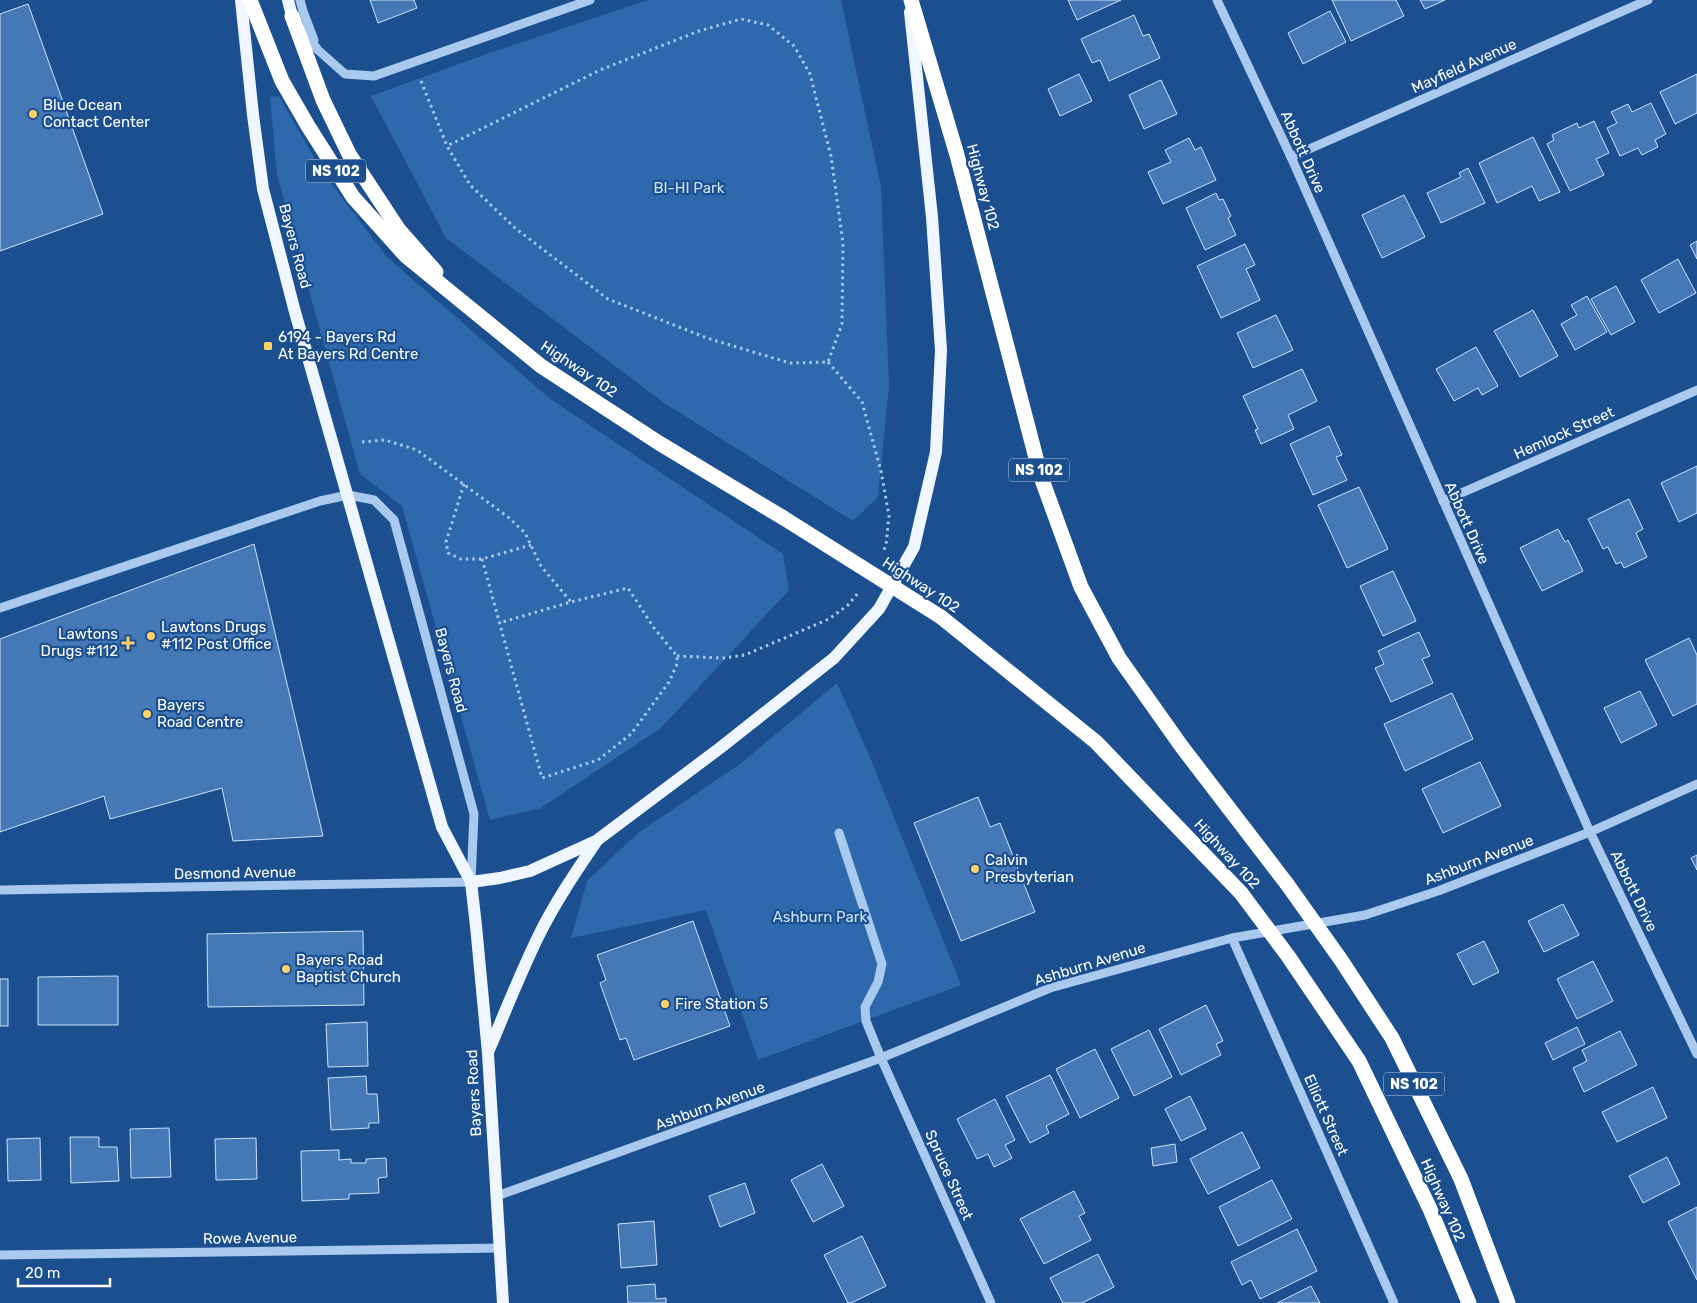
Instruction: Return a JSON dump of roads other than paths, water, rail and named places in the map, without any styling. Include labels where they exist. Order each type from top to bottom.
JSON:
[{"type":"highway","name":"Highway 102","points":[[250,0],[282,81],[308,126],[353,197],[406,256],[542,366],[660,443],[941,617],[1096,742],[1241,893],[1288,956],[1359,1061],[1430,1209],[1469,1303]]},
{"type":"highway","name":"Highway 102","points":[[909,0],[958,155],[1041,477],[1081,587],[1125,666],[1182,746],[1287,884],[1341,960],[1392,1038],[1461,1179],[1508,1303]]},
{"type":"highway","name":"NS 102","points":[[292,16],[323,100],[349,154],[400,230],[469,308]]},
{"type":"main road","name":"Bayers Road","points":[[241,0],[253,115],[264,189],[295,312],[442,827],[471,882],[488,1053],[503,1303]]},
{"type":"main road","name":"NS 102","points":[[288,0],[292,16]]},
{"type":"main road","points":[[471,882],[530,871],[596,841],[712,754],[834,658],[879,609],[914,547],[936,452],[940,350],[932,217],[909,0]]},
{"type":"main road","points":[[488,1053],[538,936],[564,890],[596,841]]},
{"type":"street","points":[[300,0],[302,11],[318,50]]},
{"type":"street","points":[[292,16],[318,50],[345,74],[374,76],[590,0]]},
{"type":"street","name":"Abbott Drive","points":[[1217,0],[1291,157],[1590,832],[1697,1054]]},
{"type":"street","name":"Mayfield Avenue","points":[[1291,157],[1648,0]]},
{"type":"street","name":"Hemlock Street","points":[[1443,501],[1697,390]]},
{"type":"street","points":[[0,608],[320,501],[348,495]]},
{"type":"street","name":"Bayers Road","points":[[348,495],[374,500],[394,520],[474,814],[471,882]]},
{"type":"street","name":"Ashburn Avenue","points":[[497,1196],[881,1058],[1050,988],[1232,938],[1365,915],[1438,891],[1590,832],[1697,784]]},
{"type":"street","name":"Spruce Street","points":[[839,833],[882,964],[878,982],[865,1007],[866,1021],[991,1303]]},
{"type":"street","name":"Desmond Avenue","points":[[0,890],[471,882]]},
{"type":"street","name":"Elliott Street","points":[[1232,938],[1394,1303]]},
{"type":"street","name":"Rowe Avenue","points":[[0,1255],[500,1248]]},
{"type":"place","name":"Blue Ocean Contact Center","points":[[33,114]]},
{"type":"place","name":"6194 - Bayers Rd At Bayers Rd Centre","points":[[268,346]]},
{"type":"place","name":"Lawtons Drugs #112 Post Office","points":[[151,636]]},
{"type":"place","name":"Lawtons Drugs #112","points":[[128,643]]},
{"type":"place","name":"Bayers Road Centre","points":[[147,714]]},
{"type":"place","name":"Calvin Presbyterian","points":[[975,869]]},
{"type":"place","name":"Bayers Road Baptist Church","points":[[286,969]]},
{"type":"place","name":"Fire Station 5","points":[[665,1004]]},
{"type":"park label","name":"BI-HI Park","points":[[689,188]]},
{"type":"park label","name":"Ashburn Park","points":[[820,917]]}]
